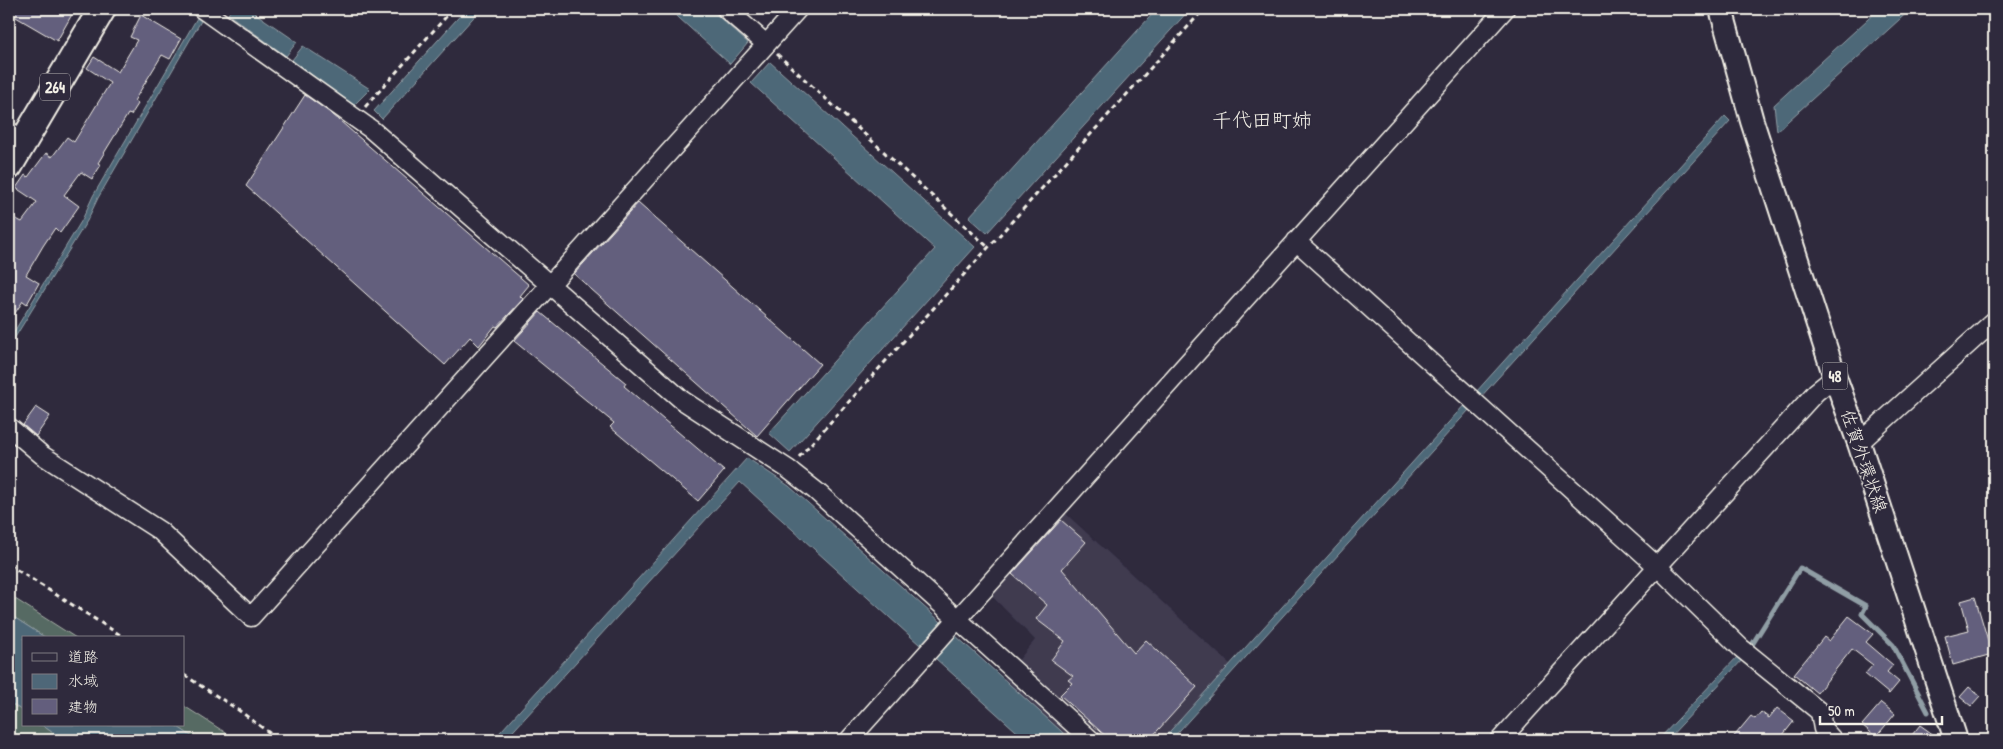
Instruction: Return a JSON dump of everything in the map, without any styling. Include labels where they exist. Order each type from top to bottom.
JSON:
[{"type":"highway","name":"264","points":[[9,166],[16,136],[102,9]]},
{"type":"main road","name":"佐賀外環状線","points":[[1721,9],[1752,121],[1956,740]]},
{"type":"street","points":[[202,9],[372,130],[682,400],[788,469],[816,491],[1092,740]]},
{"type":"street","points":[[726,9],[766,44]]},
{"type":"street","points":[[9,427],[42,455],[160,531],[251,617],[798,9]]},
{"type":"street","points":[[849,740],[1505,9]]},
{"type":"street","points":[[1296,241],[1658,567],[1741,648],[1820,712],[1823,729],[1833,740]]},
{"type":"street","points":[[1859,443],[1994,321]]},
{"type":"street","points":[[1500,740],[1816,392],[1835,377]]},
{"type":"path","points":[[355,118],[453,9]]},
{"type":"path","points":[[788,469],[1204,9]]},
{"type":"path","points":[[766,44],[989,248]]},
{"type":"path","points":[[9,565],[121,636]]},
{"type":"path","points":[[185,676],[237,709],[279,740]]},
{"type":"shaded area","points":[[1053,502],[1231,665],[1163,740],[1059,740],[998,685],[1035,640],[980,584]]},
{"type":"green space","points":[[9,595],[73,636],[43,636],[9,614]]},
{"type":"green space","points":[[9,702],[22,711],[22,726],[43,726],[63,740],[18,740],[9,734]]},
{"type":"green space","points":[[185,707],[237,740],[197,740],[176,726],[185,726]]},
{"type":"water","points":[[232,9],[249,9],[297,42],[286,56],[228,14]]},
{"type":"water","points":[[466,9],[481,9],[382,119],[374,111]]},
{"type":"water","points":[[669,9],[710,9],[748,43],[730,64]]},
{"type":"water","points":[[1157,9],[1190,9],[987,233],[969,217]]},
{"type":"water","points":[[1879,9],[1911,9],[1777,131],[1774,105]]},
{"type":"water","points":[[197,18],[201,21],[98,198],[87,221],[9,347],[9,340],[82,220],[93,196]]},
{"type":"water","points":[[303,46],[370,89],[353,106],[292,60]]},
{"type":"water","points":[[770,62],[975,247],[790,452],[769,433],[935,249],[751,83]]},
{"type":"water","points":[[1725,116],[1730,121],[1171,740],[1162,740]]},
{"type":"water","points":[[747,458],[789,486],[941,622],[920,645],[740,482],[505,740],[493,740]]},
{"type":"water","points":[[9,614],[43,636],[22,636],[22,711],[9,702]]},
{"type":"water","points":[[955,635],[1071,740],[1026,740],[935,658]]},
{"type":"water","points":[[1740,654],[1744,658],[1667,740],[1658,740]]},
{"type":"water","points":[[43,726],[176,726],[197,740],[63,740]]},
{"type":"building","points":[[9,9],[75,9],[57,41],[9,13]]},
{"type":"building","points":[[141,15],[181,39],[170,59],[162,55],[134,101],[138,104],[131,115],[128,114],[98,163],[101,165],[92,179],[81,172],[64,195],[79,206],[60,233],[55,228],[43,246],[26,275],[39,283],[27,304],[23,301],[9,322],[9,215],[22,222],[37,202],[16,188],[25,175],[28,177],[46,153],[52,157],[67,137],[74,142],[110,83],[87,68],[94,57],[118,72],[137,40],[130,37]]},
{"type":"building","points":[[305,95],[332,114],[529,285],[520,296],[523,299],[497,327],[495,326],[479,346],[470,337],[445,365],[246,186]]},
{"type":"building","points":[[638,203],[820,364],[757,436],[574,274]]},
{"type":"building","points":[[540,312],[626,383],[624,386],[724,471],[698,501],[610,427],[614,423],[514,341]]},
{"type":"building","points":[[36,407],[50,416],[36,436],[23,425]]},
{"type":"building","points":[[1061,520],[1086,542],[1062,569],[1134,653],[1146,640],[1197,687],[1149,740],[1110,740],[1060,695],[1072,683],[1068,680],[1073,676],[1051,660],[1065,641],[1036,619],[1047,605],[1012,574]]},
{"type":"building","points":[[1975,597],[1992,654],[1953,665],[1945,636],[1969,630],[1961,601]]},
{"type":"building","points":[[1849,616],[1873,634],[1866,642],[1893,665],[1887,672],[1899,682],[1889,694],[1865,674],[1873,665],[1852,649],[1817,693],[1794,674],[1824,637],[1829,641]]},
{"type":"building","points":[[1969,687],[1980,696],[1971,706],[1960,697]]},
{"type":"building","points":[[1881,703],[1895,714],[1876,737],[1862,725]]},
{"type":"building","points":[[1777,708],[1794,721],[1779,740],[1731,740],[1751,716],[1755,719],[1761,712],[1769,718]]},
{"type":"building","points":[[1920,725],[1941,740],[1908,740]]},
{"type":"waterway","points":[[1750,648],[1800,568],[1866,606],[1862,614],[1893,645],[1928,712]]},
{"type":"district","name":"千代田町姉","points":[[1262,120]]}]
